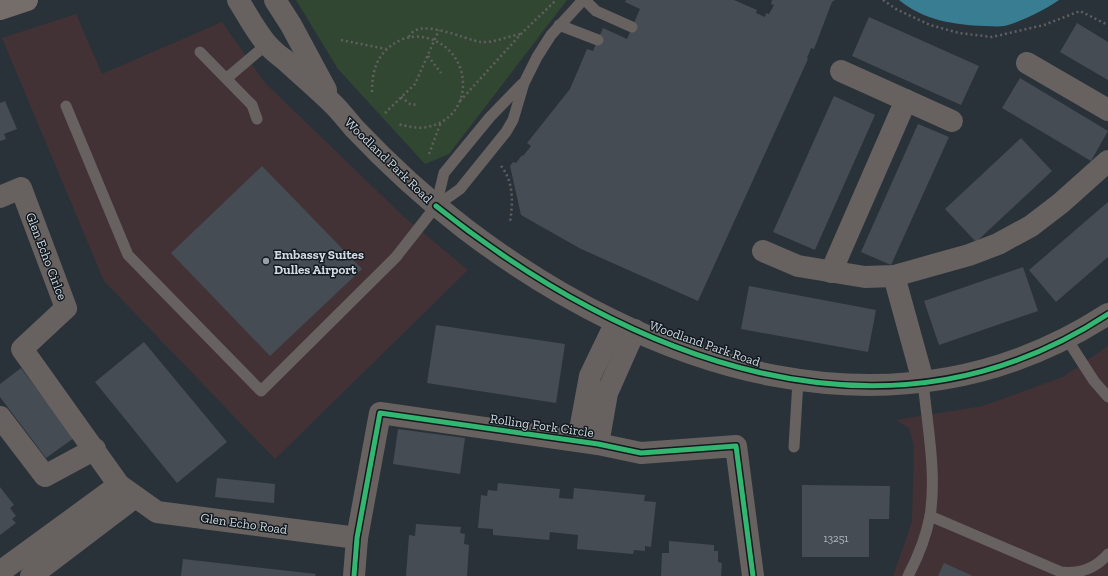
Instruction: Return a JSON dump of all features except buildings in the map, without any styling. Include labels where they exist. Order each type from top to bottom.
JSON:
[{"type":"main road","points":[[0,9],[27,0]]},
{"type":"street","name":"Woodland Park Road","points":[[238,0],[267,44],[334,105],[379,153],[436,206],[513,263],[544,283],[625,326],[729,365],[798,381],[850,386],[900,385],[994,368],[1067,339],[1108,314]]},
{"type":"street","name":"Woodland Park Road","points":[[275,0],[291,25],[334,105]]},
{"type":"street","points":[[1026,64],[1108,110]]},
{"type":"street","points":[[841,71],[952,121]]},
{"type":"street","points":[[831,272],[906,100]]},
{"type":"street","points":[[763,251],[798,266],[865,277],[894,276],[969,255],[998,244],[1031,226],[1061,203],[1108,161]]},
{"type":"street","name":"Glen Echo Cirlce","points":[[0,197],[21,188],[66,308],[22,349],[94,449],[127,491]]},
{"type":"street","points":[[894,276],[923,381]]},
{"type":"street","points":[[588,443],[588,385],[625,326]]},
{"type":"street","name":"Rolling Fork Circle","points":[[354,576],[357,538],[380,413],[588,443],[642,453],[736,446],[753,576]]},
{"type":"street","points":[[0,417],[45,476],[94,449]]},
{"type":"street","points":[[0,572],[127,491]]},
{"type":"street","points":[[31,576],[127,491]]},
{"type":"street","name":"Glen Echo Road","points":[[127,491],[157,512],[357,538]]},
{"type":"lane","points":[[66,106],[128,255],[261,391],[396,257],[436,206],[460,189],[506,132],[513,120],[524,83],[544,45],[559,25],[584,0],[596,11],[632,27]]},
{"type":"lane","points":[[559,25],[598,40]]},
{"type":"lane","points":[[227,78],[267,44]]},
{"type":"lane","points":[[200,52],[252,105],[257,119]]},
{"type":"lane","points":[[436,206],[444,173],[490,117],[524,83]]},
{"type":"lane","points":[[1067,339],[1094,381],[1108,397]]},
{"type":"lane","points":[[794,447],[798,381]]},
{"type":"lane","points":[[908,576],[924,540],[930,516],[931,475],[923,381]]},
{"type":"lane","points":[[930,516],[1061,572],[1079,572],[1088,569],[1108,554]]},
{"type":"path","points":[[397,124],[413,127],[428,127],[441,122],[452,113],[460,102],[521,34],[556,0]]},
{"type":"path","points":[[883,0],[896,9],[930,25],[959,32],[992,37],[1044,25],[1080,11],[1108,25]]},
{"type":"path","points":[[409,37],[411,34],[419,30],[431,28],[482,42],[521,34]]},
{"type":"path","points":[[385,113],[415,84],[439,30]]},
{"type":"path","points":[[372,92],[372,77],[377,62],[386,49],[409,37],[422,36],[435,40],[448,48],[458,59],[463,73],[463,88],[460,102]]},
{"type":"path","points":[[341,40],[386,49]]},
{"type":"path","points":[[428,56],[441,73]]},
{"type":"path","points":[[401,97],[410,104],[418,105]]},
{"type":"path","points":[[429,154],[441,122]]},
{"type":"path","points":[[501,166],[506,172],[511,185],[512,204],[510,222]]},
{"type":"shaded area","points":[[76,14],[102,74],[222,22],[265,83],[403,216],[468,270],[275,459],[104,281],[2,38]]},
{"type":"shaded area","points":[[1108,346],[1108,576],[893,576],[912,522],[914,446],[909,428],[896,420],[983,406],[1063,377]]},
{"type":"green space","points":[[296,0],[567,0],[449,154],[425,164],[338,69]]},
{"type":"water","points":[[899,0],[1059,0],[1025,19],[1004,26],[997,26],[950,23],[929,17],[908,7]]},
{"type":"cycle path","points":[[436,206],[510,260],[590,308],[673,346],[759,372],[847,385],[935,381],[1022,358],[1108,314]]},
{"type":"cycle path","points":[[354,576],[357,538],[380,413],[598,444],[641,453],[736,446],[753,576]]},
{"type":"place","name":"Embassy Suites Dulles Airport","points":[[266,261]]}]
